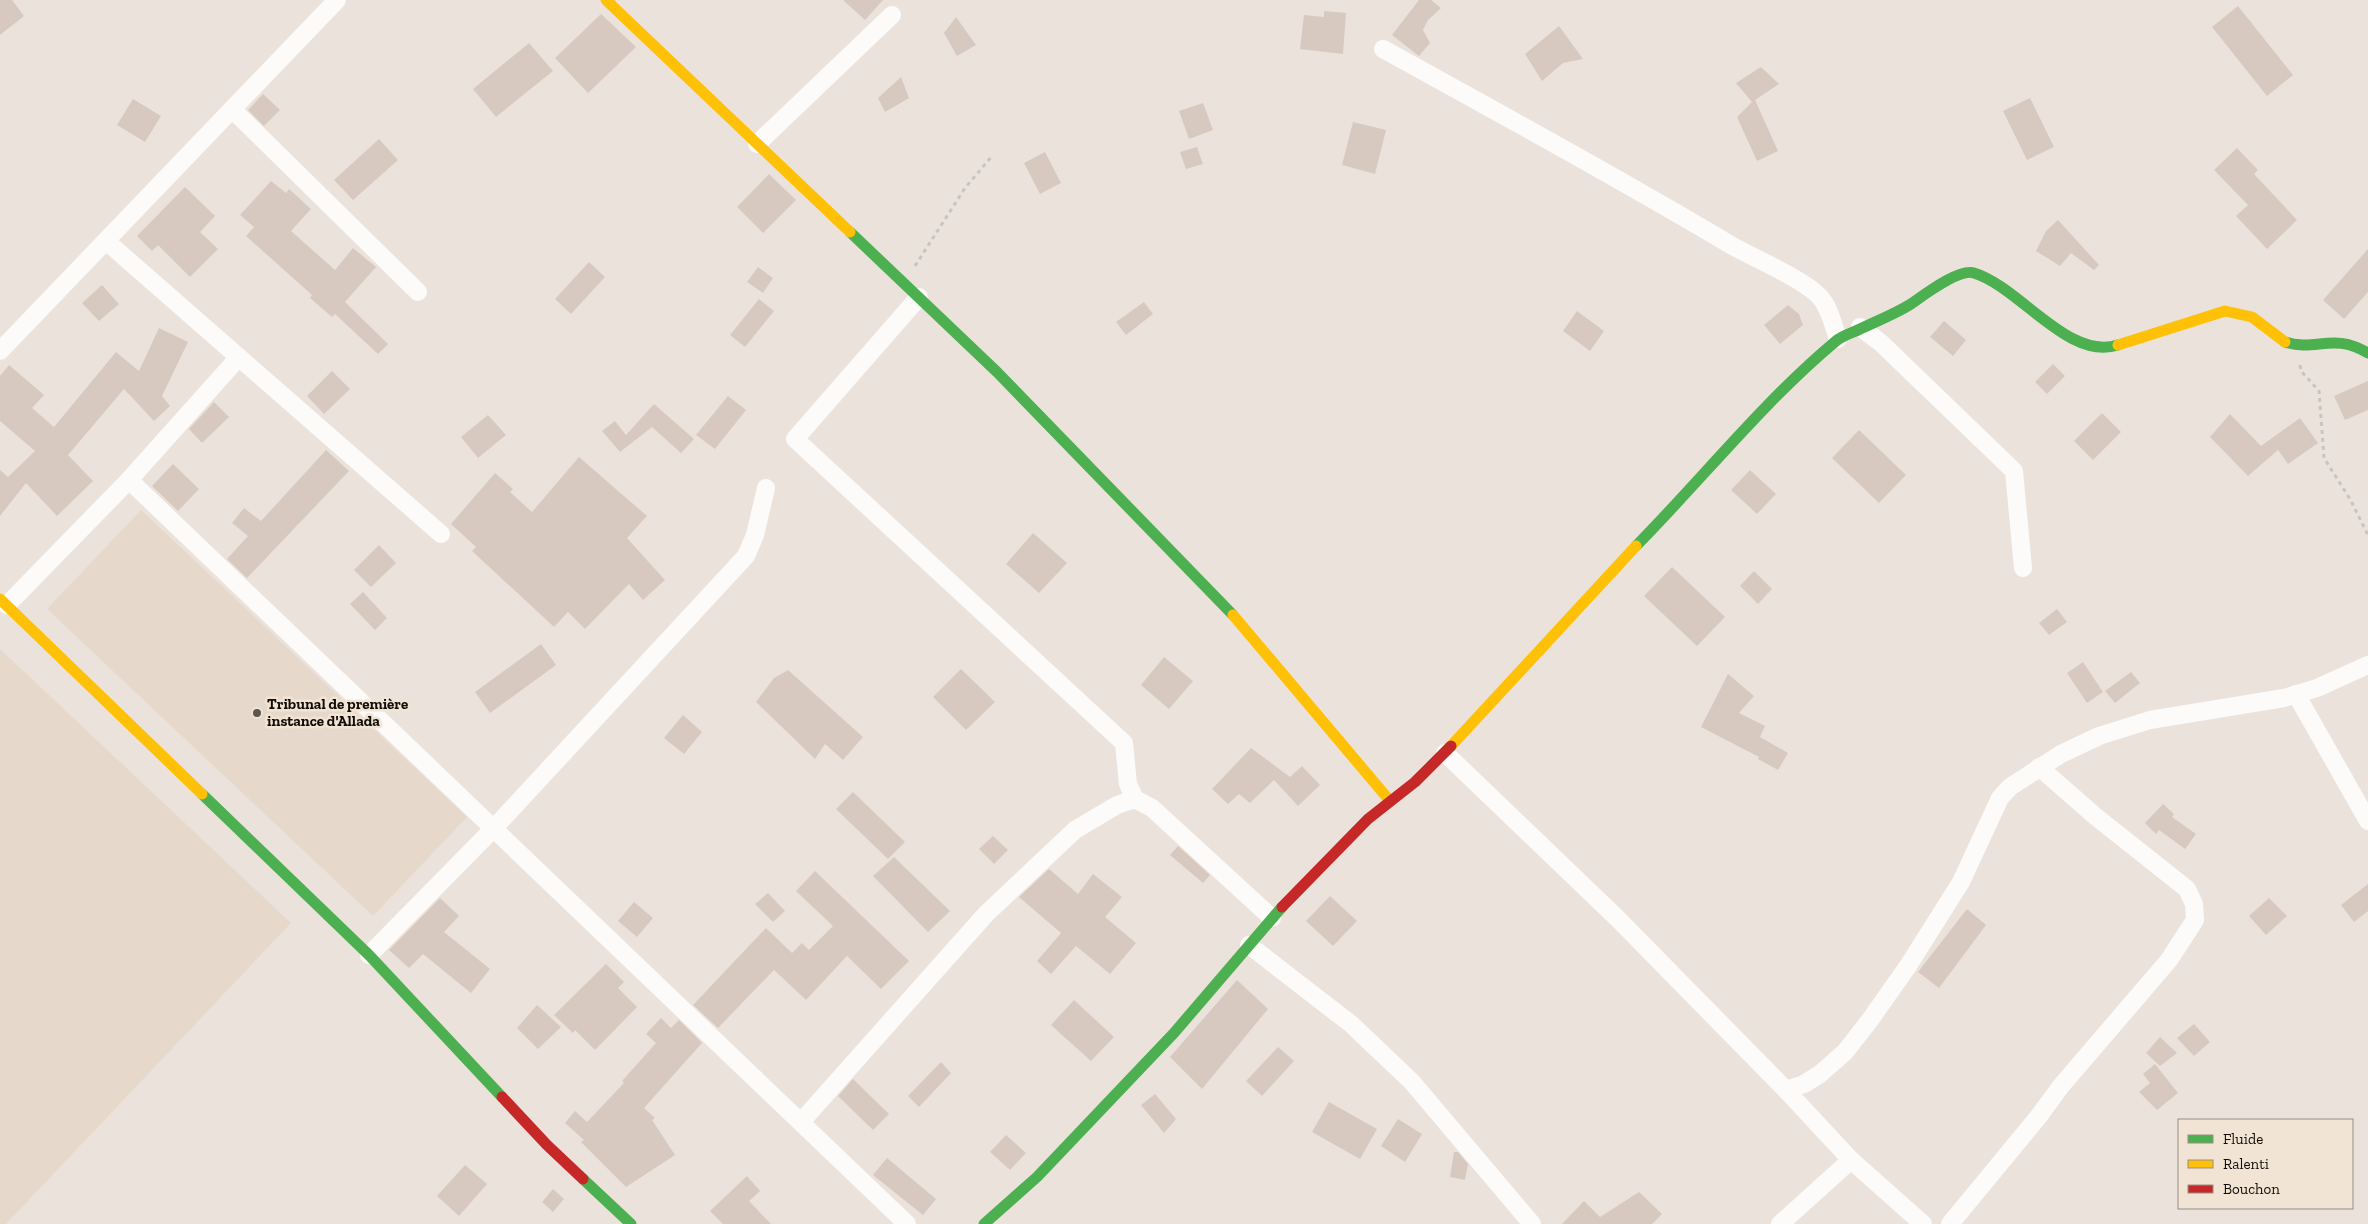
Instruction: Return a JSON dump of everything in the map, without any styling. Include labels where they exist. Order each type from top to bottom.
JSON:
[{"type":"street","points":[[0,351],[337,0]]},
{"type":"street","points":[[606,0],[1004,379],[1245,628],[1390,801]]},
{"type":"street","points":[[757,144],[892,16]]},
{"type":"street","points":[[1383,49],[1552,141],[1794,280],[1820,297],[1838,338]]},
{"type":"street","points":[[232,109],[418,292]]},
{"type":"street","points":[[106,241],[441,534]]},
{"type":"street","points":[[984,1224],[1037,1177],[1174,1033],[1272,918],[1368,819],[1415,782],[1445,753],[1607,576],[1689,492],[1741,431],[1838,338],[1896,313],[1955,276],[1972,272],[1996,283],[2067,336],[2088,345],[2108,348],[2225,311],[2241,312],[2255,319],[2272,335],[2296,345],[2329,340],[2346,341],[2368,353]]},
{"type":"street","points":[[919,297],[795,439],[1124,743],[1128,784],[1135,799],[1152,808],[1272,918]]},
{"type":"street","points":[[1860,327],[1881,343],[2014,471],[2023,568]]},
{"type":"street","points":[[239,357],[129,480],[4,602],[369,955],[547,1145],[631,1224]]},
{"type":"street","points":[[129,480],[907,1224]]},
{"type":"street","points":[[369,955],[494,828],[746,556],[755,535],[766,488]]},
{"type":"street","points":[[1786,1090],[1804,1084],[1820,1074],[1845,1052],[1908,966],[1961,882],[2000,798],[2010,786],[2039,767],[2099,736],[2150,720],[2296,694],[2325,684],[2368,665]]},
{"type":"street","points":[[2296,694],[2368,821]]},
{"type":"street","points":[[1445,753],[1618,920],[1786,1090],[1851,1160],[1923,1224]]},
{"type":"street","points":[[1950,1224],[2039,1116],[2061,1086],[2169,960],[2195,920],[2194,904],[2187,889],[2095,816],[2039,767]]},
{"type":"street","points":[[801,1122],[986,914],[1075,830],[1117,804],[1135,799]]},
{"type":"street","points":[[1249,945],[1351,1024],[1412,1082],[1532,1224]]},
{"type":"street","points":[[1780,1224],[1851,1160]]},
{"type":"path","points":[[903,283],[960,194],[992,154]]},
{"type":"path","points":[[2296,345],[2301,371],[2319,391],[2324,458],[2350,499],[2368,535]]},
{"type":"shaded area","name":"Tribunal de première instance d'Allada","points":[[141,510],[467,817],[373,916],[47,609]]},
{"type":"shaded area","points":[[0,649],[291,923],[6,1224],[0,1224]]},
{"type":"building","points":[[0,0],[12,0],[24,16],[0,35]]},
{"type":"building","points":[[843,0],[883,0],[865,20]]},
{"type":"building","points":[[1419,0],[1431,0],[1441,8],[1428,20],[1423,30],[1430,43],[1419,56],[1392,35]]},
{"type":"building","points":[[2238,6],[2293,75],[2267,96],[2212,27]]},
{"type":"building","points":[[1324,11],[1346,13],[1343,54],[1300,49],[1304,15],[1324,17]]},
{"type":"building","points":[[601,14],[636,47],[588,93],[555,58]]},
{"type":"building","points":[[956,17],[976,45],[957,56],[944,33]]},
{"type":"building","points":[[1559,26],[1583,59],[1563,63],[1542,81],[1525,54]]},
{"type":"building","points":[[529,43],[553,71],[496,117],[473,89]]},
{"type":"building","points":[[1761,67],[1779,84],[1755,100],[1778,151],[1757,161],[1737,117],[1752,102],[1736,83]]},
{"type":"building","points":[[901,77],[909,98],[885,112],[878,98]]},
{"type":"building","points":[[263,94],[280,110],[264,126],[248,110]]},
{"type":"building","points":[[2030,98],[2054,147],[2027,160],[2003,111]]},
{"type":"building","points":[[133,99],[161,116],[145,142],[117,125]]},
{"type":"building","points":[[1203,103],[1213,130],[1189,139],[1179,111]]},
{"type":"building","points":[[1353,122],[1386,130],[1375,174],[1342,165]]},
{"type":"building","points":[[379,139],[398,160],[353,200],[334,180]]},
{"type":"building","points":[[1197,147],[1203,164],[1186,169],[1180,152]]},
{"type":"building","points":[[2237,148],[2258,170],[2254,174],[2297,220],[2267,249],[2236,216],[2248,205],[2214,170]]},
{"type":"building","points":[[1045,152],[1061,183],[1040,194],[1024,163]]},
{"type":"building","points":[[769,174],[796,200],[763,233],[737,207]]},
{"type":"building","points":[[271,181],[286,193],[289,189],[311,209],[291,231],[335,270],[353,248],[376,267],[345,302],[388,344],[378,354],[335,314],[332,317],[310,298],[312,295],[246,236],[254,227],[240,215]]},
{"type":"building","points":[[185,187],[215,216],[200,232],[218,249],[190,277],[158,245],[152,251],[137,236]]},
{"type":"building","points":[[2058,220],[2099,265],[2094,270],[2071,253],[2060,266],[2036,251],[2046,231]]},
{"type":"building","points":[[2368,249],[2368,292],[2344,319],[2323,300]]},
{"type":"building","points":[[589,262],[605,277],[571,314],[555,299]]},
{"type":"building","points":[[758,267],[773,278],[763,293],[747,282]]},
{"type":"building","points":[[102,285],[119,304],[99,321],[82,303]]},
{"type":"building","points":[[759,299],[774,311],[745,347],[730,335]]},
{"type":"building","points":[[1144,302],[1153,314],[1126,335],[1116,322]]},
{"type":"building","points":[[1788,305],[1799,314],[1803,325],[1780,344],[1764,325]]},
{"type":"building","points":[[1577,311],[1604,331],[1590,351],[1563,331]]},
{"type":"building","points":[[1944,321],[1966,340],[1953,356],[1930,337]]},
{"type":"building","points":[[159,328],[188,342],[162,396],[170,406],[154,421],[124,389],[68,455],[93,481],[57,516],[26,483],[0,516],[0,470],[8,477],[35,451],[0,421],[0,376],[9,365],[44,395],[32,408],[54,427],[116,352],[139,371]]},
{"type":"building","points":[[2053,364],[2065,376],[2047,394],[2035,382]]},
{"type":"building","points":[[332,371],[350,389],[324,414],[307,396]]},
{"type":"building","points":[[2368,381],[2368,410],[2345,420],[2334,396]]},
{"type":"building","points":[[728,396],[746,410],[715,449],[696,435]]},
{"type":"building","points":[[214,402],[229,417],[202,443],[189,429]]},
{"type":"building","points":[[654,404],[694,439],[681,453],[652,427],[620,452],[602,431],[615,421],[626,435]]},
{"type":"building","points":[[2102,413],[2121,432],[2093,460],[2074,441]]},
{"type":"building","points":[[2230,414],[2261,446],[2300,418],[2318,443],[2288,464],[2278,450],[2248,476],[2210,437]]},
{"type":"building","points":[[488,415],[506,435],[478,458],[461,437]]},
{"type":"building","points":[[1859,430],[1906,475],[1879,503],[1832,458]]},
{"type":"building","points":[[326,450],[349,471],[247,578],[227,559],[248,536],[232,523],[244,508],[261,521]]},
{"type":"building","points":[[579,457],[647,516],[627,538],[665,580],[643,600],[629,584],[585,629],[568,612],[554,627],[472,551],[476,547],[451,524],[495,473],[513,489],[510,492],[532,512]]},
{"type":"building","points":[[173,464],[199,489],[178,511],[152,486]]},
{"type":"building","points":[[1750,470],[1776,494],[1757,514],[1731,490]]},
{"type":"building","points":[[1033,533],[1067,563],[1039,593],[1006,564]]},
{"type":"building","points":[[379,545],[396,563],[371,587],[354,570]]},
{"type":"building","points":[[1672,567],[1725,617],[1697,646],[1644,596]]},
{"type":"building","points":[[1754,571],[1772,589],[1758,604],[1740,586]]},
{"type":"building","points":[[363,592],[387,618],[375,630],[350,604]]},
{"type":"building","points":[[2057,609],[2067,622],[2049,635],[2039,623]]},
{"type":"building","points":[[541,644],[556,665],[490,713],[475,692]]},
{"type":"building","points":[[1164,657],[1193,681],[1169,709],[1141,685]]},
{"type":"building","points":[[2083,662],[2103,692],[2087,703],[2067,673]]},
{"type":"building","points":[[961,669],[995,702],[966,730],[933,697]]},
{"type":"building","points":[[788,670],[863,737],[843,760],[825,744],[815,759],[756,702],[774,678]]},
{"type":"building","points":[[2131,672],[2140,683],[2115,703],[2105,691]]},
{"type":"building","points":[[1728,674],[1754,696],[1739,713],[1765,726],[1760,737],[1788,753],[1778,770],[1758,759],[1759,757],[1701,727]]},
{"type":"building","points":[[683,715],[702,732],[684,754],[664,738]]},
{"type":"building","points":[[1251,748],[1290,777],[1302,766],[1320,785],[1298,806],[1274,780],[1250,803],[1239,794],[1228,804],[1212,789]]},
{"type":"building","points":[[853,792],[905,842],[888,859],[836,809]]},
{"type":"building","points":[[2163,804],[2174,814],[2172,817],[2196,834],[2185,849],[2159,830],[2156,834],[2145,823]]},
{"type":"building","points":[[993,836],[1008,850],[994,864],[979,849]]},
{"type":"building","points":[[1178,846],[1210,875],[1203,883],[1170,855]]},
{"type":"building","points":[[894,857],[950,911],[928,932],[873,876]]},
{"type":"building","points":[[1049,869],[1078,894],[1093,874],[1122,897],[1105,917],[1136,943],[1110,974],[1076,946],[1051,974],[1037,961],[1061,933],[1019,897]]},
{"type":"building","points":[[815,871],[909,961],[881,989],[847,956],[806,1000],[774,970],[718,1028],[693,1005],[766,928],[792,953],[802,943],[809,950],[833,926],[796,891]]},
{"type":"building","points":[[2368,884],[2368,911],[2354,922],[2341,905]]},
{"type":"building","points":[[768,893],[785,911],[773,922],[755,904]]},
{"type":"building","points":[[1330,896],[1357,921],[1333,946],[1306,921]]},
{"type":"building","points":[[440,898],[459,916],[444,932],[490,969],[471,993],[423,954],[409,968],[389,950]]},
{"type":"building","points":[[2269,898],[2287,916],[2266,935],[2249,916]]},
{"type":"building","points":[[634,902],[653,918],[637,937],[618,921]]},
{"type":"building","points":[[1967,909],[1986,925],[1939,988],[1918,972]]},
{"type":"building","points":[[606,964],[624,982],[618,988],[637,1007],[595,1050],[575,1030],[573,1033],[554,1015]]},
{"type":"building","points":[[1237,980],[1268,1009],[1202,1089],[1170,1057]]},
{"type":"building","points":[[1074,1000],[1114,1037],[1091,1061],[1051,1025]]},
{"type":"building","points":[[537,1005],[561,1027],[538,1049],[517,1028]]},
{"type":"building","points":[[661,1018],[671,1028],[679,1020],[702,1043],[644,1108],[655,1118],[652,1120],[675,1155],[626,1187],[581,1142],[584,1140],[565,1123],[575,1111],[587,1122],[624,1083],[622,1081],[656,1043],[646,1034]]},
{"type":"building","points":[[2194,1024],[2210,1042],[2194,1056],[2177,1038]]},
{"type":"building","points":[[2160,1037],[2177,1053],[2160,1066],[2146,1053]]},
{"type":"building","points":[[1278,1047],[1294,1061],[1262,1096],[1246,1081]]},
{"type":"building","points":[[941,1062],[951,1073],[919,1107],[908,1096]]},
{"type":"building","points":[[2155,1064],[2178,1093],[2157,1110],[2139,1092],[2150,1083],[2143,1074]]},
{"type":"building","points":[[853,1079],[889,1114],[873,1130],[838,1096]]},
{"type":"building","points":[[1155,1094],[1176,1119],[1164,1133],[1141,1105]]},
{"type":"building","points":[[1329,1102],[1377,1129],[1360,1159],[1312,1132]]},
{"type":"building","points":[[1398,1119],[1422,1134],[1405,1162],[1381,1146]]},
{"type":"building","points":[[1006,1135],[1026,1153],[1010,1170],[990,1152]]},
{"type":"building","points":[[1454,1152],[1458,1152],[1468,1164],[1465,1180],[1450,1177]]},
{"type":"building","points":[[887,1158],[936,1199],[923,1215],[873,1175]]},
{"type":"building","points":[[465,1165],[487,1184],[459,1216],[437,1196]]},
{"type":"building","points":[[747,1176],[760,1191],[749,1201],[771,1224],[723,1224],[710,1211]]},
{"type":"building","points":[[553,1189],[564,1199],[553,1212],[542,1202]]},
{"type":"building","points":[[1639,1192],[1662,1214],[1652,1224],[1562,1224],[1584,1201],[1600,1217]]},
{"type":"traffic: fast","points":[[850,232],[997,372],[1233,615]]},
{"type":"traffic: fast","points":[[1636,546],[1783,389],[1836,341],[1899,311],[1942,283],[1960,274],[1974,273],[1991,281],[2009,292],[2063,333],[2081,342],[2099,347],[2118,345]]},
{"type":"traffic: fast","points":[[2285,342],[2306,345],[2345,344],[2368,353]]},
{"type":"traffic: fast","points":[[202,794],[369,955],[502,1097]]},
{"type":"traffic: fast","points":[[984,1224],[1037,1177],[1174,1033],[1282,907]]},
{"type":"traffic: fast","points":[[583,1179],[631,1224]]},
{"type":"traffic: slow","points":[[606,0],[850,232]]},
{"type":"traffic: slow","points":[[2118,345],[2225,311],[2252,317],[2285,342]]},
{"type":"traffic: slow","points":[[1451,746],[1636,546]]},
{"type":"traffic: slow","points":[[0,599],[202,794]]},
{"type":"traffic: slow","points":[[1233,615],[1390,801]]},
{"type":"traffic: jam","points":[[1282,907],[1368,819],[1415,782],[1451,746]]},
{"type":"traffic: jam","points":[[502,1097],[547,1145],[583,1179]]},
{"type":"place","name":"Tribunal de première instance d'Allada","points":[[257,713]]}]
